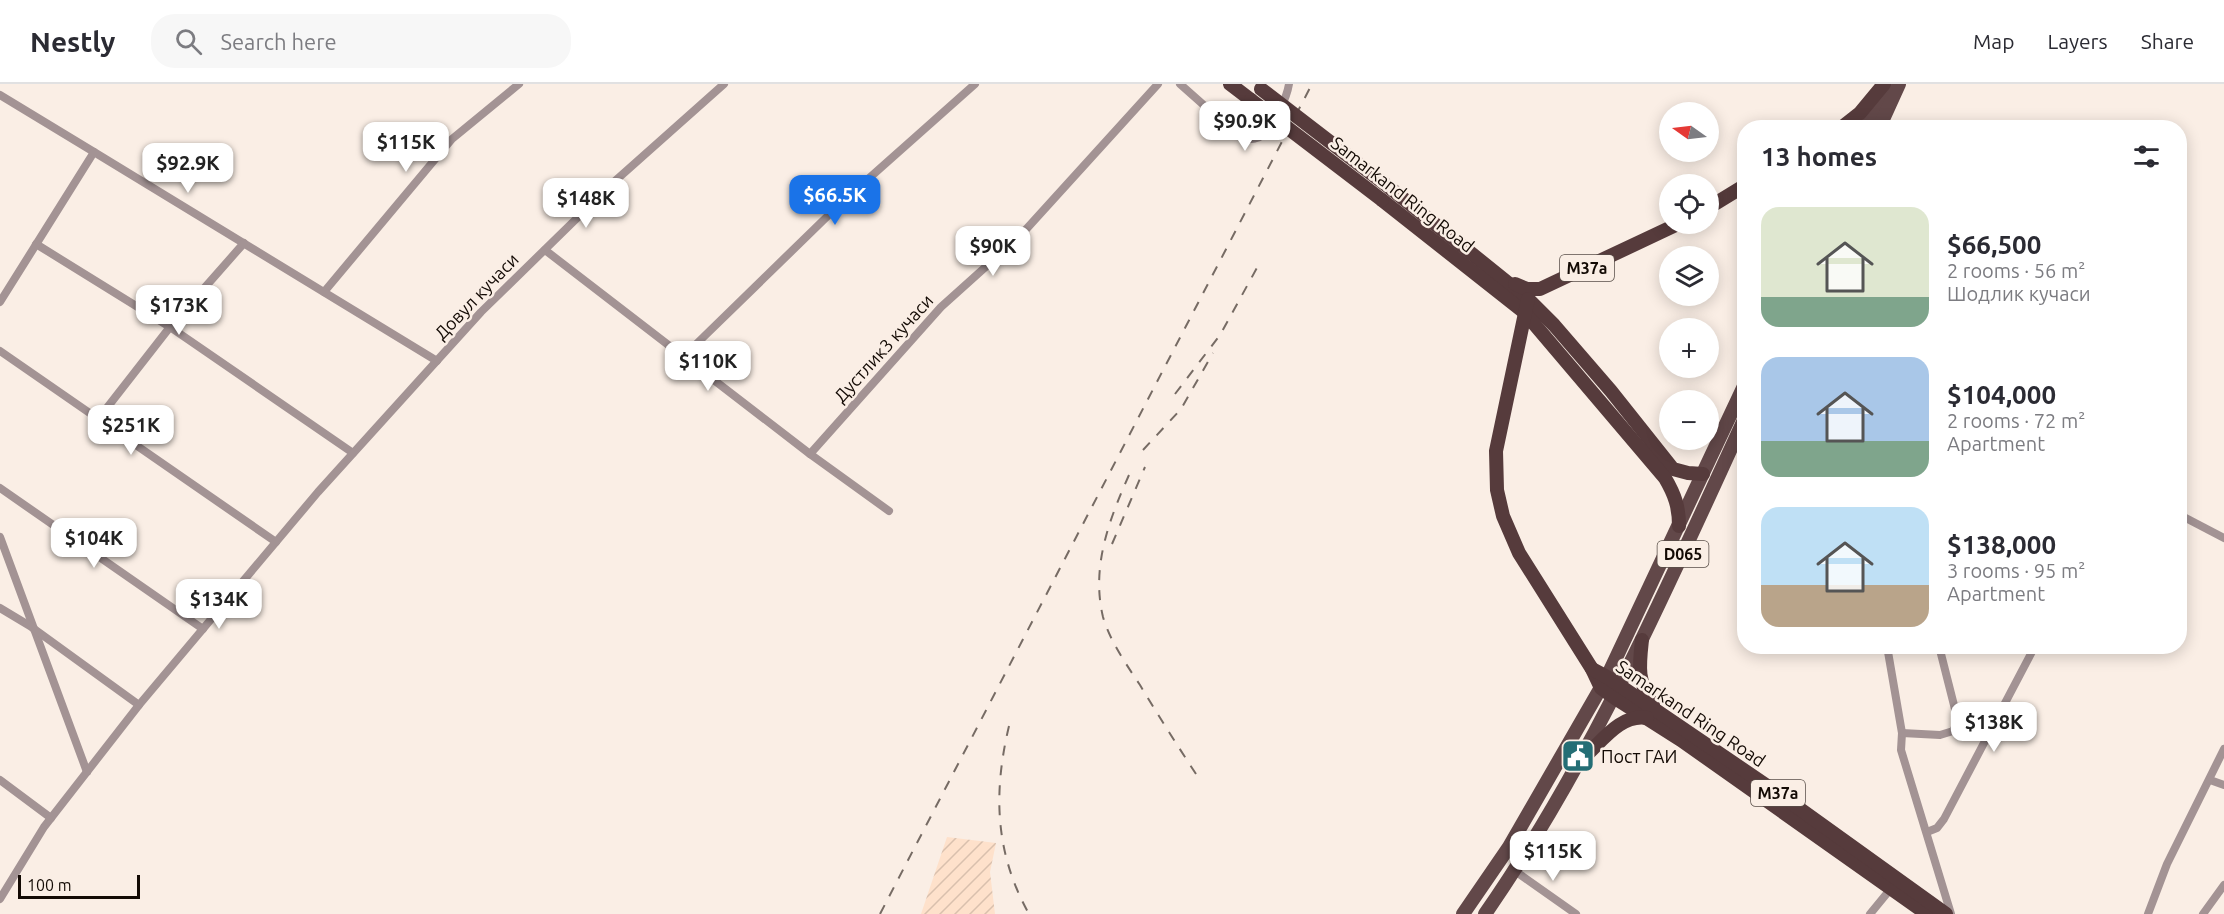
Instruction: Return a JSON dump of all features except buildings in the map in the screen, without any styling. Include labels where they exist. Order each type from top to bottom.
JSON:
[{"type":"highway","name":"Samarkand Ring Road","points":[[1230,84],[1495,273],[1599,376],[1673,469],[1703,474]]},
{"type":"highway","points":[[1851,120],[1860,113],[1885,84]]},
{"type":"highway","name":"Samarkand Ring Road","points":[[1258,86],[1508,298],[1526,306],[1665,478],[1679,509],[1679,526]]},
{"type":"highway","points":[[1719,201],[1737,190]]},
{"type":"highway","name":"M37a","points":[[1495,273],[1521,288],[1540,289],[1659,233]]},
{"type":"highway","points":[[1508,298],[1518,316],[1517,343]]},
{"type":"highway","name":"Samarkand Ring Road","points":[[1526,306],[1496,451],[1497,490],[1503,516],[1520,553],[1592,669],[1618,692],[1779,794],[1894,884],[1927,914]]},
{"type":"highway","points":[[1581,760],[1622,723],[1635,717],[1652,714],[1641,684],[1639,667],[1642,640]]},
{"type":"highway","name":"Samarkand Ring Road","points":[[1894,884],[1946,914]]},
{"type":"main road","points":[[1869,120],[1885,84]]},
{"type":"main road","points":[[1883,120],[1899,84]]},
{"type":"main road","name":"D065","points":[[1463,914],[1509,847],[1604,682],[1737,401]]},
{"type":"main road","name":"D065","points":[[1485,914],[1515,871],[1581,760],[1618,692],[1737,435]]},
{"type":"street","points":[[324,292],[452,139],[519,84]]},
{"type":"street","name":"Довул кучаси","points":[[0,899],[51,818],[139,705],[353,453],[481,312],[615,182],[724,84]]},
{"type":"street","points":[[684,357],[840,204],[975,84]]},
{"type":"street","name":"Дустлик3 кучаси","points":[[810,454],[941,307],[1020,236],[1158,84]]},
{"type":"street","points":[[1179,84],[1245,139],[1260,137],[1266,133],[1287,96],[1289,84]]},
{"type":"street","points":[[0,95],[437,361]]},
{"type":"street","points":[[0,302],[94,152]]},
{"type":"street","points":[[99,418],[170,327],[244,243]]},
{"type":"street","points":[[36,244],[170,327],[353,453]]},
{"type":"street","points":[[545,250],[810,454],[889,511]]},
{"type":"street","points":[[0,351],[276,542]]},
{"type":"street","points":[[0,488],[203,629]]},
{"type":"street","points":[[2187,519],[2224,538]]},
{"type":"street","points":[[0,537],[87,772]]},
{"type":"street","points":[[0,608],[36,630],[139,705]]},
{"type":"street","points":[[1888,654],[1902,733],[1901,750],[1951,914]]},
{"type":"street","points":[[1902,733],[1940,735],[1953,730],[1958,721],[1941,654]]},
{"type":"street","points":[[1927,832],[1936,828],[1944,819],[2031,654]]},
{"type":"street","points":[[2148,914],[2168,864],[2224,749]]},
{"type":"street","points":[[0,780],[51,818]]},
{"type":"street","points":[[2210,780],[2224,785]]},
{"type":"street","points":[[1515,871],[1576,914]]},
{"type":"street","points":[[1870,914],[1894,884]]},
{"type":"street","points":[[2203,914],[2224,885]]},
{"type":"shaded area","points":[[947,837],[996,843],[990,872],[995,914],[921,914]]},
{"type":"railway","points":[[880,914],[1312,84]]},
{"type":"railway","points":[[1175,394],[1220,335],[1258,266]]},
{"type":"railway","points":[[1143,450],[1181,409],[1213,353]]},
{"type":"railway","points":[[1112,544],[1145,467]]},
{"type":"railway","points":[[1129,475],[1104,544],[1099,580],[1103,617],[1119,652],[1196,774]]},
{"type":"railway","points":[[1009,726],[1001,775],[1000,822],[1009,868],[1029,914]]},
{"type":"place","name":"Пост ГАИ","points":[[1578,756]]}]
